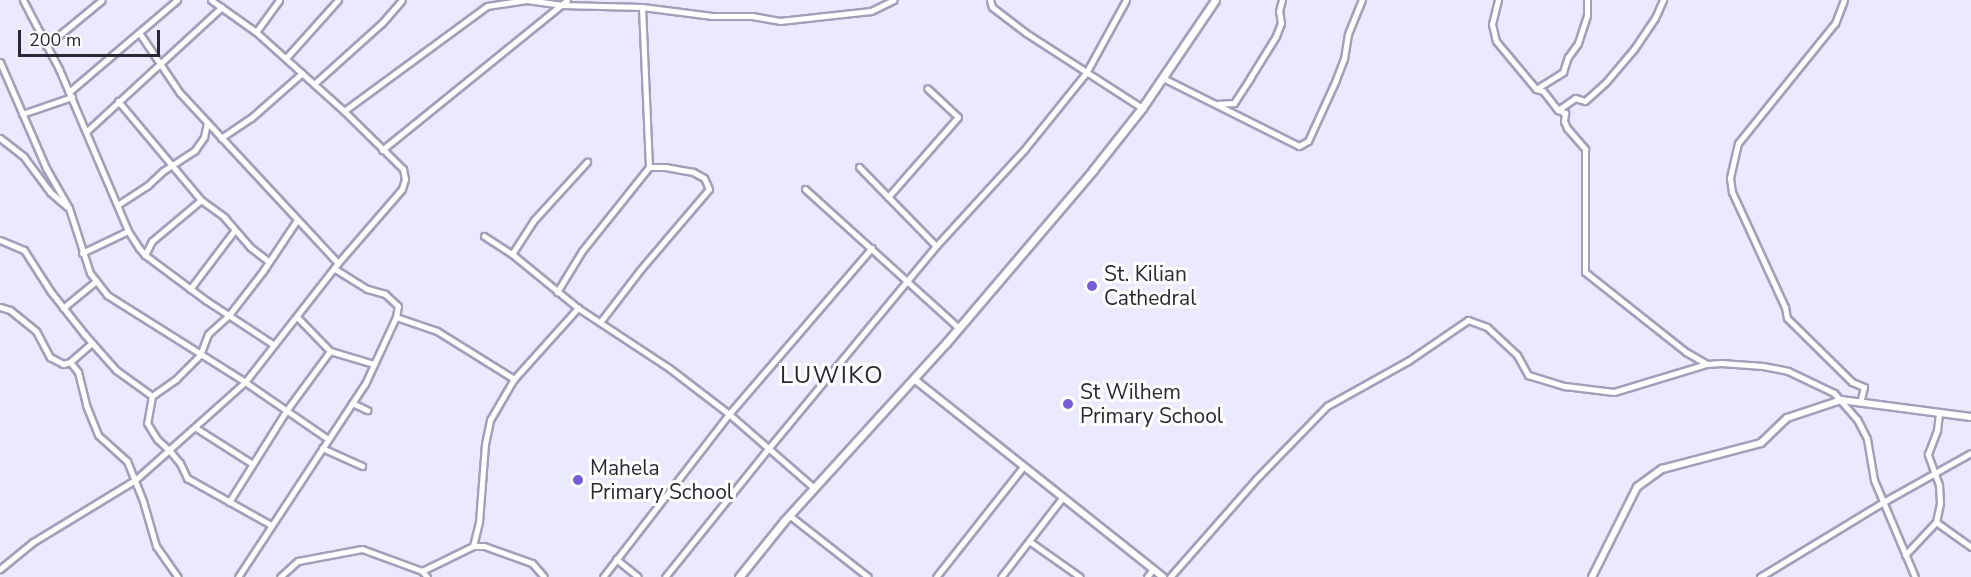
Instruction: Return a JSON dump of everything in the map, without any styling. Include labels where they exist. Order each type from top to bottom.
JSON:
[{"type":"main road","points":[[739,577],[789,515],[959,328],[1093,170],[1142,108],[1215,0]]},
{"type":"street","points":[[22,0],[87,131],[119,204],[128,231],[145,255],[274,345]]},
{"type":"street","points":[[46,46],[102,0]]},
{"type":"street","points":[[22,114],[47,103],[51,105],[70,94],[177,0]]},
{"type":"street","points":[[256,32],[279,0]]},
{"type":"street","points":[[286,58],[338,0]]},
{"type":"street","points":[[314,84],[382,23],[402,0]]},
{"type":"street","points":[[344,111],[489,3],[527,0],[561,5],[642,7],[712,16],[752,16],[780,21],[871,11],[894,0]]},
{"type":"street","points":[[382,150],[567,0]]},
{"type":"street","points":[[990,0],[992,7],[1086,73],[1142,108]]},
{"type":"street","points":[[665,577],[936,246],[1024,150],[1086,73],[1126,0]]},
{"type":"street","points":[[1215,104],[1234,103],[1276,36],[1281,23],[1279,11],[1282,0]]},
{"type":"street","points":[[1163,78],[1299,146],[1308,141],[1344,59],[1348,34],[1362,0]]},
{"type":"street","points":[[1498,0],[1492,24],[1496,41],[1536,89],[1543,91],[1558,110],[1565,113],[1564,121],[1567,128],[1585,149],[1585,272],[1686,352],[1707,364]]},
{"type":"street","points":[[1536,89],[1563,72],[1568,57],[1578,43],[1587,15],[1587,0]]},
{"type":"street","points":[[1558,110],[1575,98],[1585,101],[1606,82],[1634,49],[1655,18],[1663,0]]},
{"type":"street","points":[[1844,0],[1835,23],[1738,143],[1730,178],[1732,192],[1785,306],[1787,318],[1852,382],[1864,387],[1860,403]]},
{"type":"street","points":[[0,569],[33,542],[135,480],[245,382],[336,265],[402,189],[405,179],[403,169],[344,111],[256,32],[217,3],[160,62],[87,131]]},
{"type":"street","points":[[557,292],[582,251],[648,167],[642,7]]},
{"type":"street","points":[[140,34],[180,93],[336,265],[367,289],[385,294],[398,306],[396,317],[374,364],[352,404],[238,577]]},
{"type":"street","points":[[0,62],[46,168],[69,208],[82,253],[106,295],[245,382],[328,439]]},
{"type":"street","points":[[221,138],[251,118],[302,73]]},
{"type":"street","points":[[888,197],[958,117],[927,88]]},
{"type":"street","points":[[118,101],[201,200],[224,217],[234,231],[269,262]]},
{"type":"street","points":[[119,204],[201,144],[207,123]]},
{"type":"street","points":[[0,138],[24,157],[50,192],[69,208]]},
{"type":"street","points":[[512,254],[534,220],[587,162]]},
{"type":"street","points":[[601,321],[640,270],[709,189],[704,178],[693,172],[666,167],[648,167]]},
{"type":"street","points":[[859,167],[936,246]]},
{"type":"street","points":[[805,189],[959,328]]},
{"type":"street","points":[[145,255],[152,240],[201,200]]},
{"type":"street","points":[[272,525],[187,478],[180,463],[157,439],[147,423],[152,396],[176,379],[200,355],[208,334],[229,315],[297,220]]},
{"type":"street","points":[[82,253],[128,231]]},
{"type":"street","points":[[190,288],[234,231]]},
{"type":"street","points":[[484,236],[512,254],[578,308],[601,321],[669,368],[729,414],[814,488]]},
{"type":"street","points":[[0,240],[24,250],[63,308],[92,343],[116,370],[152,396]]},
{"type":"street","points":[[603,577],[729,414],[872,248]]},
{"type":"street","points":[[63,308],[96,281]]},
{"type":"street","points":[[0,307],[10,310],[36,331],[50,357],[63,364],[70,362],[92,343]]},
{"type":"street","points":[[473,546],[479,522],[485,444],[490,420],[514,380],[578,308]]},
{"type":"street","points":[[297,317],[330,351],[374,364]]},
{"type":"street","points":[[396,317],[437,331],[514,380]]},
{"type":"street","points":[[1170,577],[1257,479],[1327,406],[1408,361],[1468,320],[1487,327],[1517,355],[1528,375],[1565,386],[1614,392],[1707,364],[1763,366],[1788,371],[1834,393],[1857,419],[1867,440],[1874,480],[1885,501],[1915,577]]},
{"type":"street","points":[[229,502],[251,463],[330,351]]},
{"type":"street","points":[[70,362],[78,372],[86,405],[98,435],[127,461],[156,546],[178,577]]},
{"type":"street","points":[[914,379],[1163,577]]},
{"type":"street","points":[[1592,577],[1637,487],[1662,469],[1761,443],[1787,418],[1841,400],[1971,417]]},
{"type":"street","points":[[352,404],[367,410]]},
{"type":"street","points":[[1905,555],[1936,522],[1940,503],[1939,485],[1928,454],[1937,430],[1939,413]]},
{"type":"street","points":[[196,428],[251,463]]},
{"type":"street","points":[[322,448],[362,466]]},
{"type":"street","points":[[1760,577],[1885,501],[1971,453]]},
{"type":"street","points":[[936,577],[1023,467]]},
{"type":"street","points":[[1001,577],[1062,498]]},
{"type":"street","points":[[789,515],[868,577]]},
{"type":"street","points":[[1936,522],[1971,547]]},
{"type":"street","points":[[1029,541],[1080,577]]},
{"type":"street","points":[[422,571],[473,546],[484,546],[532,563],[544,577]]},
{"type":"street","points":[[280,577],[298,561],[362,549],[422,571],[428,577]]},
{"type":"street","points":[[616,559],[638,577]]},
{"type":"street","points":[[1147,577],[1153,569]]},
{"type":"place","name":"St. Kilian Cathedral","points":[[1092,286]]},
{"type":"place","name":"St Wilhem Primary School","points":[[1068,404]]},
{"type":"place","name":"Mahela Primary School","points":[[578,480]]},
{"type":"district","name":"LUWIKO","points":[[832,376]]}]
